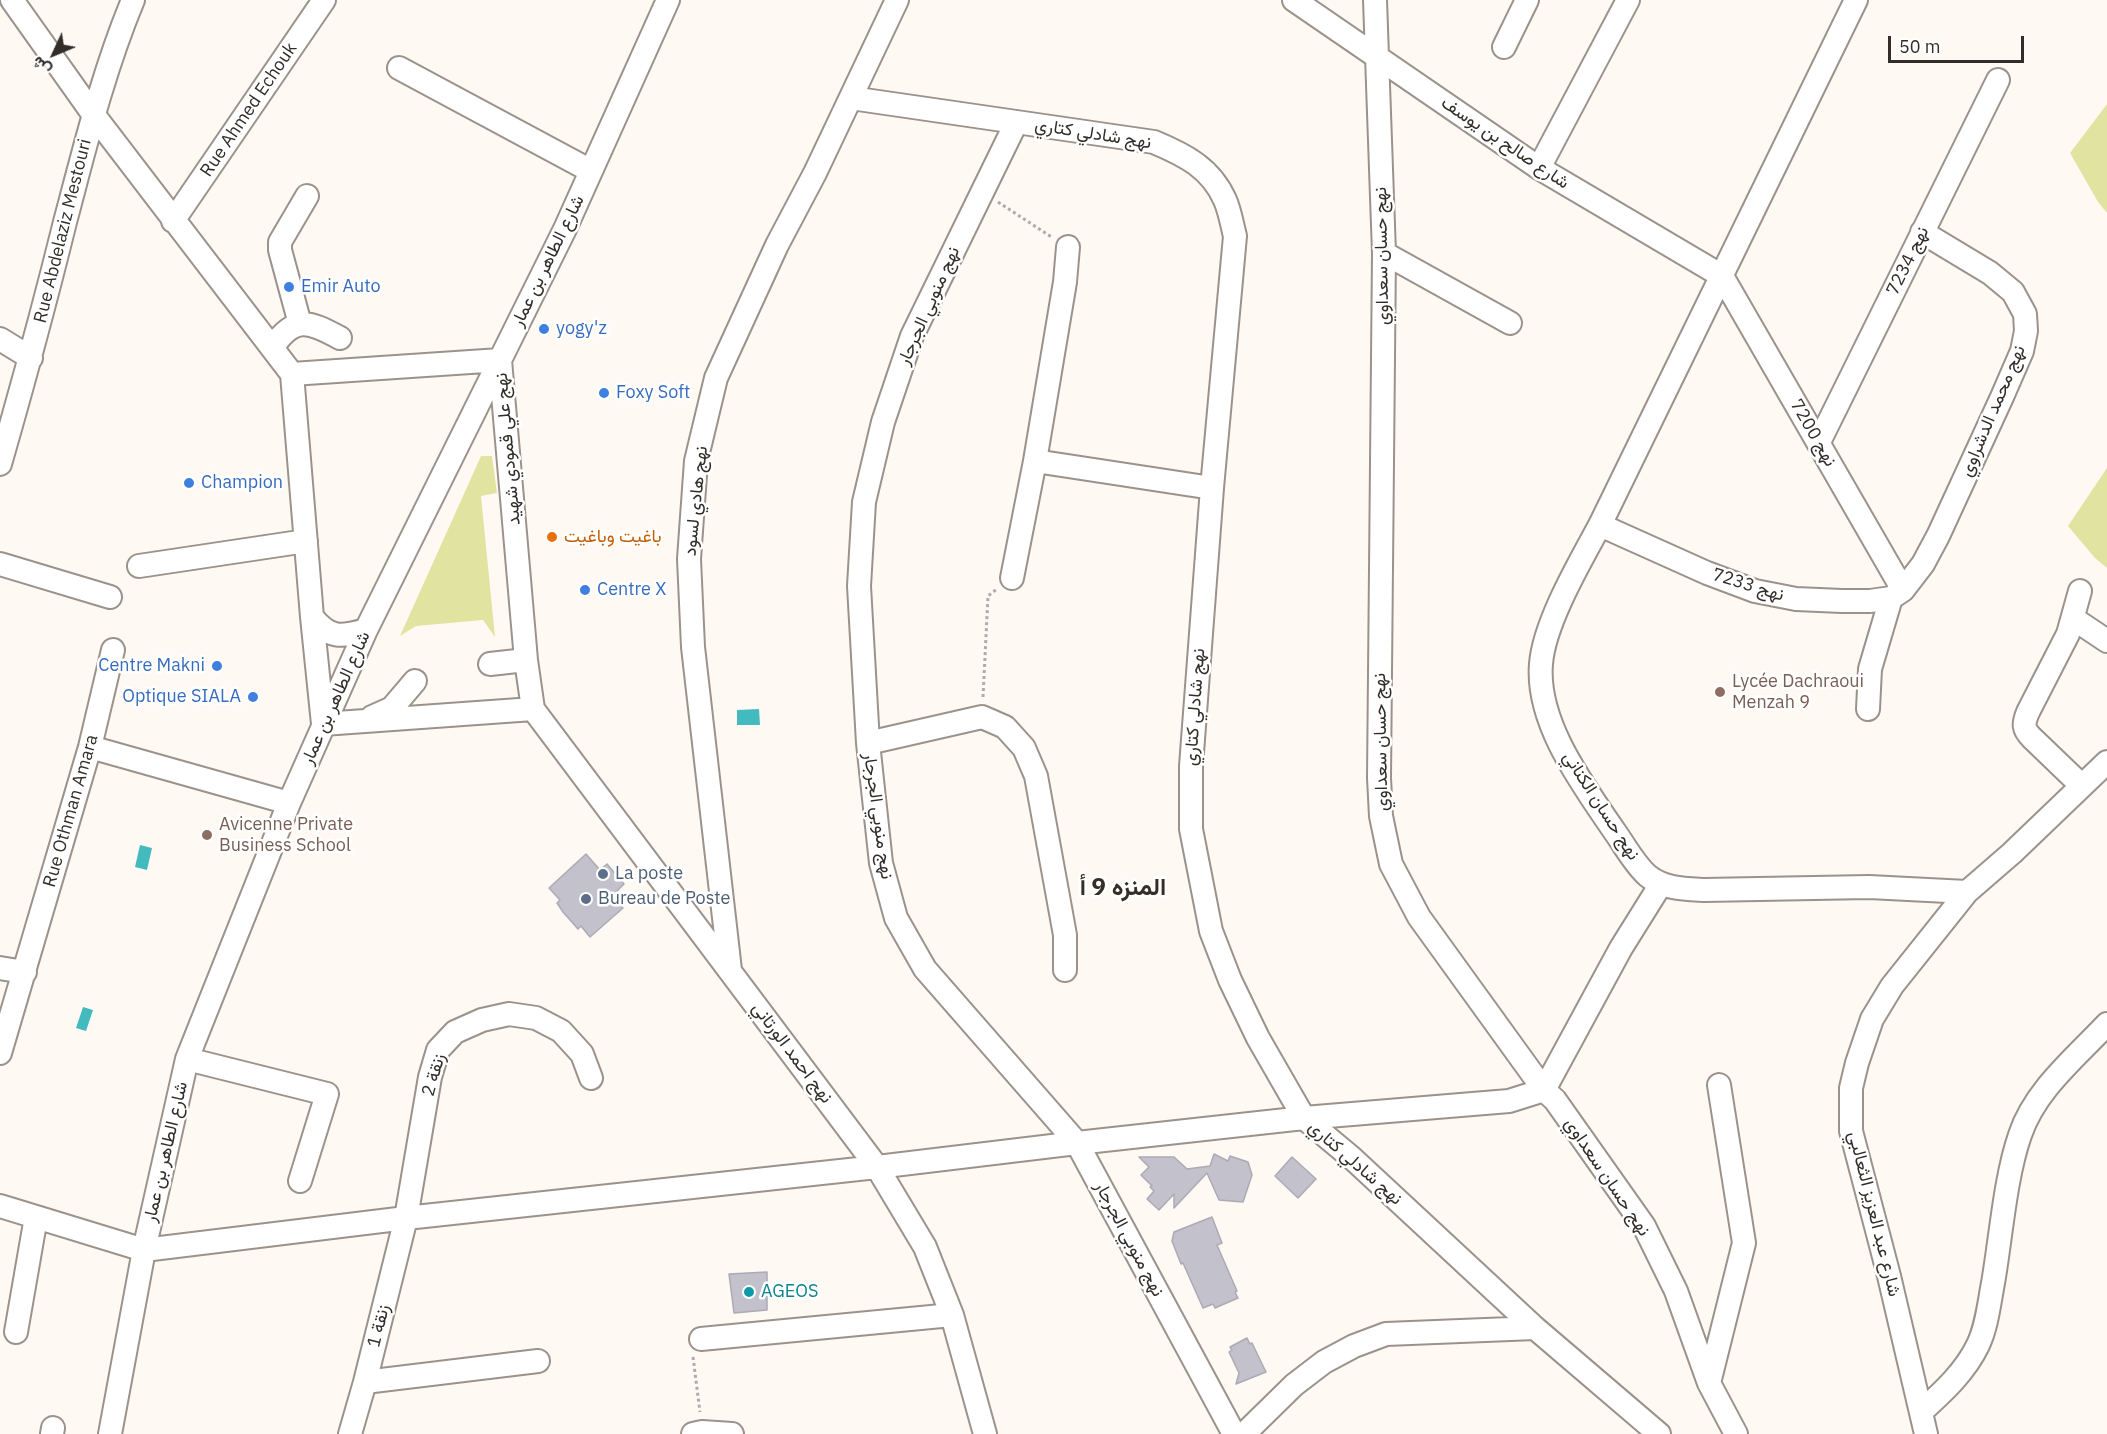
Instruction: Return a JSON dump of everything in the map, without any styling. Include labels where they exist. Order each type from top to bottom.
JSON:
[{"type":"street","points":[[12,0],[173,221],[292,374],[323,724],[533,709]]},
{"type":"street","name":"Rue Abdelaziz Mestouri","points":[[0,464],[31,358],[93,114],[119,33],[133,0]]},
{"type":"street","name":"Rue Ahmed Echouk","points":[[173,221],[324,0]]},
{"type":"street","name":"شارع الطاهر بن عمار","points":[[110,1434],[144,1250],[187,1059],[323,724],[366,630],[565,229],[668,0]]},
{"type":"street","name":"نهج هادي لسود","points":[[730,970],[693,647],[689,559],[696,461],[716,378],[777,245],[897,0]]},
{"type":"street","name":"شارع صالح بن يوسف","points":[[1294,0],[1539,168],[1722,276]]},
{"type":"street","name":"نهج حسان سعداوي","points":[[1375,0],[1384,253],[1379,778],[1381,816],[1391,864],[1419,917],[1544,1090],[1555,1100],[1644,1226],[1676,1291],[1708,1383],[1736,1434]]},
{"type":"street","points":[[1504,47],[1527,0]]},
{"type":"street","points":[[1539,168],[1628,0]]},
{"type":"street","name":"نهج حسان الكناني","points":[[1661,884],[1647,875],[1571,765],[1544,703],[1540,680],[1541,660],[1548,636],[1575,570],[1600,525],[1856,0]]},
{"type":"street","points":[[399,68],[591,171]]},
{"type":"street","name":"نهج 7234","points":[[1819,442],[1998,80]]},
{"type":"street","name":"نهج شادلي كتاري","points":[[851,98],[1154,142],[1186,156],[1214,180],[1226,201],[1235,236],[1212,488],[1191,766],[1191,829],[1212,931],[1230,980],[1257,1038],[1305,1118],[1352,1158],[1535,1328],[1659,1434]]},
{"type":"street","name":"نهج منوبي الجرجار","points":[[1016,123],[912,336],[883,422],[864,502],[859,586],[868,743],[881,863],[896,918],[925,969],[1077,1143],[1234,1434]]},
{"type":"street","points":[[300,324],[280,243],[307,196]]},
{"type":"street","name":"نهج محمد الدشراوي","points":[[1897,594],[1923,564],[1938,536],[2022,351],[2026,331],[2025,314],[2013,292],[1990,273],[1922,232]]},
{"type":"street","points":[[1012,578],[1035,461],[1065,282],[1068,247]]},
{"type":"street","points":[[1384,253],[1510,323]]},
{"type":"street","name":"نهج 7200","points":[[1722,276],[1819,442],[1897,594]]},
{"type":"street","points":[[272,348],[282,332],[300,324],[310,324],[340,338]]},
{"type":"street","points":[[0,339],[31,358]]},
{"type":"street","name":"نهج علي قمودي شهيد","points":[[292,374],[500,360],[526,660],[533,709]]},
{"type":"street","points":[[1035,461],[1212,488]]},
{"type":"street","name":"نهج 7233","points":[[1600,525],[1707,573],[1755,591],[1796,599],[1842,601],[1870,601],[1897,594]]},
{"type":"street","points":[[139,566],[306,542]]},
{"type":"street","points":[[0,564],[110,597]]},
{"type":"street","points":[[2080,591],[2074,619],[2028,712],[2024,726],[2025,731],[2082,786]]},
{"type":"street","points":[[1868,709],[1870,669],[1897,594]]},
{"type":"street","points":[[312,617],[322,630],[336,635],[366,630]]},
{"type":"street","points":[[2074,619],[2107,642]]},
{"type":"street","name":"Rue Othman Amara","points":[[0,1053],[90,747],[113,650]]},
{"type":"street","points":[[490,664],[526,660]]},
{"type":"street","points":[[365,720],[392,708],[415,681]]},
{"type":"street","name":"نهج احمد الورتاني","points":[[533,709],[877,1167],[925,1248],[952,1314],[985,1434]]},
{"type":"street","points":[[868,743],[982,717],[1005,727],[1024,748],[1036,776],[1065,935],[1065,970]]},
{"type":"street","points":[[90,747],[289,803]]},
{"type":"street","name":"شارع عبد العزيز الثعالبي","points":[[1926,1434],[1851,1131],[1851,1088],[1857,1063],[1872,1019],[1892,986],[1967,892],[2107,762]]},
{"type":"street","points":[[0,1206],[144,1250],[406,1218],[1305,1118],[1509,1101],[1544,1090],[1621,948],[1661,884],[1681,889],[1704,890],[1869,887],[1967,892]]},
{"type":"street","points":[[0,968],[25,972]]},
{"type":"street","name":"زنقة 2","points":[[406,1218],[430,1077],[438,1050],[455,1032],[482,1020],[509,1014],[536,1018],[561,1031],[582,1054],[591,1078]]},
{"type":"street","points":[[1922,1411],[1954,1381],[1978,1344],[1985,1326],[2013,1159],[2020,1133],[2040,1097],[2107,1024]]},
{"type":"street","points":[[187,1059],[327,1094],[300,1181]]},
{"type":"street","points":[[1708,1383],[1744,1243],[1719,1085]]},
{"type":"street","points":[[16,1332],[36,1217]]},
{"type":"street","name":"زنقة 1","points":[[350,1434],[406,1218]]},
{"type":"street","points":[[701,1339],[952,1314]]},
{"type":"street","points":[[1244,1434],[1294,1385],[1324,1362],[1354,1346],[1386,1334],[1535,1328]]},
{"type":"street","points":[[365,1382],[538,1361]]},
{"type":"street","points":[[698,1433],[732,1434]]},
{"type":"path","points":[[982,191],[1068,247]]},
{"type":"path","points":[[982,717],[988,596],[1012,578]]},
{"type":"path","points":[[698,1433],[693,1355],[701,1339]]},
{"type":"green space","points":[[2107,104],[2107,213],[2098,202],[2070,153]]},
{"type":"green space","points":[[481,456],[492,456],[497,493],[481,496],[495,637],[483,620],[416,626],[400,636]]},
{"type":"green space","points":[[2107,468],[2107,568],[2095,558],[2068,526]]},
{"type":"water","points":[[759,709],[760,725],[737,725],[737,710]]},
{"type":"water","points":[[140,845],[152,848],[147,870],[135,867]]},
{"type":"water","points":[[83,1007],[93,1010],[86,1031],[76,1028]]},
{"type":"building","points":[[586,854],[600,870],[607,864],[624,884],[616,892],[620,896],[615,900],[623,908],[590,937],[581,926],[578,929],[563,912],[557,903],[560,900],[549,888]]},
{"type":"building","points":[[1214,1154],[1228,1161],[1230,1156],[1248,1162],[1252,1175],[1243,1202],[1219,1200],[1207,1173],[1174,1208],[1174,1194],[1159,1210],[1147,1199],[1154,1191],[1141,1175],[1149,1167],[1139,1157],[1174,1157],[1187,1169],[1210,1166]]},
{"type":"building","points":[[1292,1157],[1316,1179],[1298,1198],[1275,1176]]},
{"type":"building","points":[[1212,1217],[1222,1243],[1217,1245],[1238,1298],[1215,1308],[1213,1304],[1203,1308],[1172,1241],[1174,1232]]},
{"type":"building","name":"AGEOS","points":[[767,1272],[767,1310],[734,1313],[729,1274]]},
{"type":"building","points":[[1247,1338],[1250,1344],[1252,1343],[1266,1372],[1236,1384],[1239,1373],[1229,1352],[1232,1350],[1230,1347]]},
{"type":"place","name":"Emir Auto","points":[[289,287]]},
{"type":"place","name":"yogy'z","points":[[544,329]]},
{"type":"place","name":"Foxy Soft","points":[[604,393]]},
{"type":"place","name":"Champion","points":[[189,483]]},
{"type":"place","name":"باغيت وباغيت","points":[[552,537]]},
{"type":"place","name":"Centre X","points":[[585,590]]},
{"type":"place","name":"Centre Makni","points":[[217,666]]},
{"type":"place","name":"Lycée Dachraoui Menzah 9","points":[[1720,692]]},
{"type":"place","name":"Optique SIALA","points":[[253,697]]},
{"type":"place","name":"Avicenne Private Business School","points":[[207,835]]},
{"type":"place","name":"La poste","points":[[603,874]]},
{"type":"place","name":"Bureau de Poste","points":[[586,899]]},
{"type":"place","name":"AGEOS","points":[[749,1292]]},
{"type":"district","name":"المنزه 9 أ","points":[[1123,888]]}]
